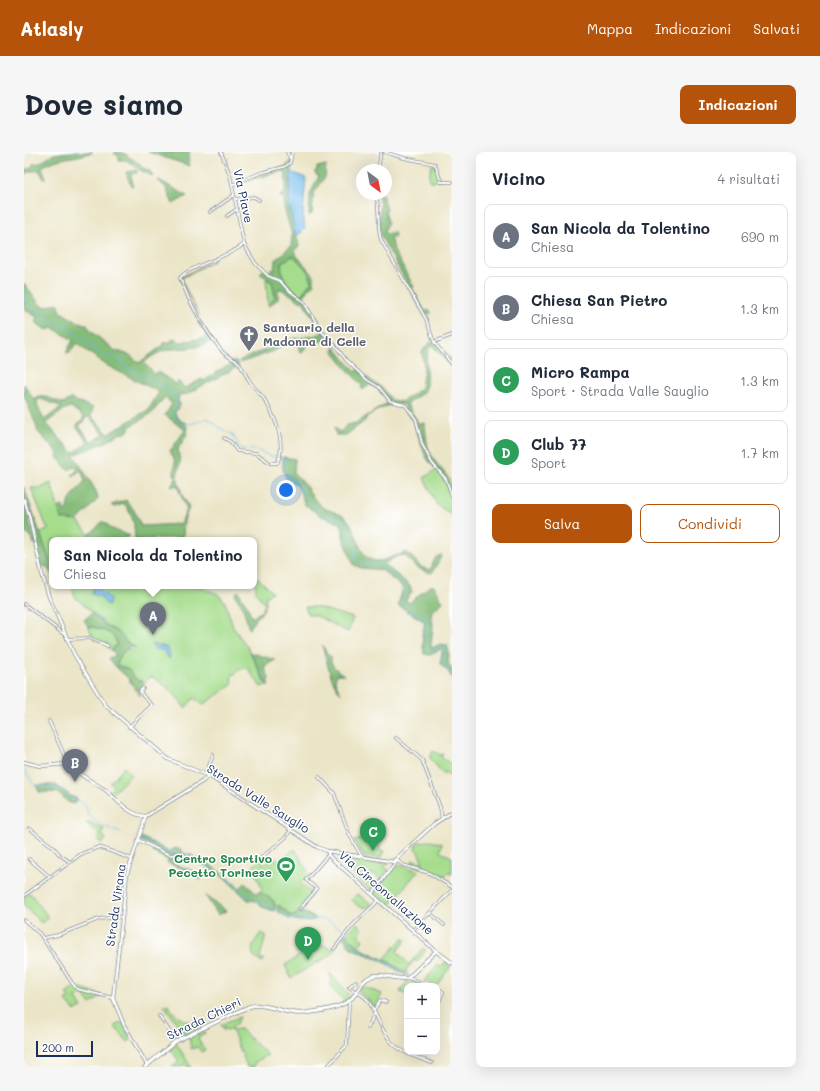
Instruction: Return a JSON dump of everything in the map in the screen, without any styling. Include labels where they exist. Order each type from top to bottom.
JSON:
[{"type":"main road","name":"Via Circonvallazione","points":[[436,951],[452,963]]},
{"type":"main road","points":[[348,1001],[362,982],[374,975],[408,978],[436,951]]},
{"type":"main road","name":"Strada Chieri","points":[[146,1066],[164,1049],[180,1038],[223,1017],[252,1006],[299,1014],[340,1005],[348,1001]]},
{"type":"street","name":"Via Piave","points":[[221,152],[229,169],[244,244]]},
{"type":"street","points":[[287,152],[291,159]]},
{"type":"street","points":[[232,185],[260,174],[284,167],[290,163],[292,152]]},
{"type":"street","points":[[379,164],[382,152],[435,164],[441,182],[452,182]]},
{"type":"street","points":[[210,212],[234,195]]},
{"type":"street","points":[[235,199],[254,196],[259,200]]},
{"type":"street","points":[[377,200],[380,214],[378,229],[381,240],[426,319],[434,342],[452,364]]},
{"type":"street","points":[[227,216],[237,210]]},
{"type":"street","points":[[224,438],[231,442],[237,451],[256,453],[270,463],[277,463],[279,457],[278,427],[264,398],[254,388],[237,362],[231,360],[221,351],[198,319],[180,278],[244,244],[258,266],[273,279],[280,281],[288,290],[303,301],[322,332],[334,344],[346,360],[367,380],[379,387],[390,401],[405,405],[416,419],[422,444],[432,463],[446,479],[452,496]]},
{"type":"street","points":[[434,342],[452,335]]},
{"type":"street","name":"Strada Valle Sauglio","points":[[24,499],[30,515],[42,574],[65,635],[105,705],[168,759],[207,775],[291,830],[327,851],[395,861]]},
{"type":"street","points":[[24,604],[65,635]]},
{"type":"street","points":[[67,639],[90,638],[108,646]]},
{"type":"street","points":[[129,727],[152,705],[140,691],[143,688]]},
{"type":"street","points":[[49,721],[68,764],[80,775],[104,789],[125,807],[138,814],[146,816],[203,781],[207,775],[212,755]]},
{"type":"street","points":[[396,738],[422,760],[440,807],[442,818]]},
{"type":"street","points":[[24,762],[40,766],[68,764]]},
{"type":"street","points":[[319,777],[334,793],[350,836],[362,857]]},
{"type":"street","points":[[372,894],[395,861],[442,818],[452,812]]},
{"type":"street","name":"Strada Virana","points":[[146,816],[127,874],[113,998],[124,1025],[146,1066]]},
{"type":"street","points":[[29,828],[70,862]]},
{"type":"street","points":[[262,857],[285,838],[291,830]]},
{"type":"street","points":[[138,840],[170,855],[179,854],[189,859],[199,858]]},
{"type":"street","points":[[24,896],[80,854],[99,847],[132,859]]},
{"type":"street","name":"Via Circonvallazione","points":[[327,851],[328,855],[414,929],[436,951]]},
{"type":"street","points":[[300,910],[317,889],[306,880],[328,855]]},
{"type":"street","points":[[29,859],[50,877]]},
{"type":"street","points":[[395,861],[429,873],[452,887]]},
{"type":"street","points":[[414,929],[452,890]]},
{"type":"street","points":[[334,949],[352,926],[379,900]]},
{"type":"street","points":[[430,913],[444,925]]},
{"type":"street","points":[[43,938],[58,935],[99,919],[122,917]]},
{"type":"street","points":[[24,920],[43,938],[64,972],[77,988],[113,998]]},
{"type":"street","points":[[408,978],[424,983]]},
{"type":"street","points":[[356,982],[350,987],[368,1000],[381,1025],[383,1034],[405,1053],[432,1063]]},
{"type":"street","points":[[440,989],[444,992],[440,1000]]},
{"type":"street","points":[[372,1010],[375,1009],[380,1000],[386,1002]]},
{"type":"street","points":[[327,1067],[347,1045],[348,1001]]},
{"type":"street","points":[[368,1028],[374,1014]]},
{"type":"street","points":[[159,1016],[174,1038],[178,1035],[180,1038]]},
{"type":"green space","points":[[69,152],[93,152],[48,163],[42,167],[46,178],[44,179],[39,170],[28,172],[24,175],[24,170],[31,168],[33,164],[40,163],[54,154]]},
{"type":"green space","points":[[113,152],[122,152],[140,164],[141,167],[150,171],[153,176],[140,170],[126,160],[119,160],[119,157]]},
{"type":"green space","points":[[148,152],[190,152],[188,158],[190,166]]},
{"type":"green space","points":[[293,161],[288,193],[289,204],[299,246],[295,250],[297,256],[314,276],[314,284],[303,297],[329,337],[322,332],[302,300],[301,302],[283,290],[278,289],[278,299],[269,306],[268,304],[275,297],[272,282],[260,273],[264,269],[269,273],[271,269],[274,271],[275,260],[291,246],[292,235],[284,207],[284,196],[279,197],[285,193],[286,172],[283,171],[241,182],[276,170]],"holes":[[[293,256],[306,269],[312,281],[301,296],[290,286],[284,277],[282,273],[282,262]]]},
{"type":"green space","points":[[326,165],[325,177],[314,193],[312,214],[309,215],[310,194],[319,176],[315,174],[315,171],[317,170],[317,167]]},
{"type":"green space","points":[[432,165],[435,165],[440,180],[431,182],[429,176]]},
{"type":"green space","points":[[137,170],[137,173],[131,174],[133,185],[131,186],[126,172]]},
{"type":"green space","points":[[158,180],[187,196],[173,204],[166,188]]},
{"type":"green space","points":[[379,200],[384,200],[387,210],[385,211],[388,222],[384,232],[386,234],[394,232],[395,237],[390,239],[394,248],[393,249],[414,287],[412,288],[425,311],[430,310],[431,313],[425,316],[382,238],[379,228]]},
{"type":"green space","points":[[293,256],[306,268],[312,281],[300,296],[289,286],[282,273],[282,262]]},
{"type":"green space","points":[[216,259],[182,278],[199,316],[182,283],[181,277]]},
{"type":"green space","points":[[266,279],[272,282],[275,297],[268,304]]},
{"type":"green space","points":[[24,283],[40,305],[45,307],[58,303],[61,312],[74,320],[87,325],[91,331],[114,350],[130,355],[139,363],[162,346],[163,343],[173,341],[172,339],[181,342],[205,338],[206,333],[198,324],[198,320],[208,333],[209,338],[212,340],[204,345],[195,347],[170,349],[153,356],[144,363],[155,374],[158,372],[177,385],[178,381],[185,388],[202,379],[204,381],[225,367],[231,365],[232,361],[237,362],[239,366],[187,394],[179,395],[178,400],[180,406],[175,412],[176,416],[186,423],[185,426],[188,427],[187,434],[178,449],[180,463],[177,476],[174,475],[175,461],[170,451],[185,430],[165,415],[172,404],[165,397],[152,413],[128,428],[129,430],[124,434],[121,433],[106,442],[74,455],[96,491],[98,499],[77,521],[62,519],[58,508],[63,506],[64,511],[67,510],[71,499],[85,481],[81,470],[73,476],[72,475],[78,469],[77,466],[68,470],[57,457],[58,453],[37,431],[37,427],[24,395],[24,384],[34,400],[45,397],[64,403],[71,399],[93,408],[91,416],[108,434],[149,409],[159,392],[106,365],[76,343],[70,352],[66,353],[73,340],[53,328],[46,330],[35,322],[37,317],[24,309]],"holes":[[[38,399],[41,399],[62,407],[44,420],[37,404]],[[71,407],[83,416],[83,420],[76,426],[88,442],[73,453],[46,423],[65,409]],[[87,417],[90,418],[104,435],[91,442],[79,426]]]},
{"type":"green space","points":[[323,334],[328,341],[307,342],[305,350],[301,352],[299,350],[299,342],[291,342],[274,351],[240,363],[240,360],[285,342],[285,340]]},
{"type":"green space","points":[[435,340],[452,360],[452,368],[432,345],[427,354],[426,360],[425,391],[407,404],[419,424],[425,423],[426,439],[429,451],[438,466],[448,477],[452,489],[452,498],[442,474],[430,463],[425,455],[414,422],[405,411],[405,405],[394,404],[380,409],[366,417],[366,420],[346,435],[336,435],[334,428],[340,432],[347,425],[356,423],[389,402],[378,389],[370,384],[363,390],[361,388],[362,385],[345,367],[333,350],[335,347],[356,371],[359,368],[361,373],[382,388],[392,400],[402,402],[421,388],[424,367],[422,352],[428,344]]},
{"type":"green space","points":[[283,457],[295,459],[294,474],[321,506],[342,515],[348,520],[362,550],[371,560],[379,561],[407,552],[421,567],[430,570],[436,557],[442,555],[432,573],[420,569],[404,555],[397,556],[384,564],[410,586],[412,592],[406,600],[409,603],[430,586],[434,586],[443,602],[431,612],[433,625],[431,646],[432,648],[440,644],[447,645],[449,652],[448,663],[452,669],[452,678],[448,671],[440,664],[443,648],[430,655],[424,654],[422,635],[425,622],[398,605],[403,588],[382,570],[361,568],[354,565],[343,537],[343,528],[340,523],[321,516],[305,505],[298,486],[286,478],[283,470]]},
{"type":"green space","points":[[437,469],[449,490],[452,515],[437,505],[424,478]]},
{"type":"green space","points":[[177,477],[182,495],[189,507],[184,521],[183,537],[135,537],[134,523],[126,506],[124,504],[114,507],[111,505],[126,500],[134,510],[141,526],[180,524],[187,510],[177,485],[171,487]]},
{"type":"green space","points":[[51,483],[59,510],[71,521],[77,520],[91,537],[49,537],[49,558],[40,533],[48,530],[31,488],[41,488]]},
{"type":"green space","points":[[24,487],[49,558],[49,570],[47,567],[41,566],[31,515],[24,497]]},
{"type":"green space","points":[[25,504],[35,545],[30,536],[24,532]]},
{"type":"green space","points":[[102,522],[107,523],[110,528],[130,536],[90,537],[89,535]]},
{"type":"green space","points":[[257,578],[272,592],[266,597],[265,604],[256,592]]},
{"type":"green space","points":[[73,589],[206,589],[218,594],[225,602],[233,627],[248,648],[266,685],[261,687],[247,667],[240,669],[231,677],[233,684],[203,705],[194,698],[185,708],[172,691],[151,676],[143,684],[134,677],[129,670],[117,665],[119,656],[127,649],[131,651],[136,649],[75,597]]},
{"type":"green space","points":[[238,591],[247,605],[252,618],[263,610],[249,629],[243,608],[235,595]]},
{"type":"green space","points":[[305,607],[317,607],[353,618],[348,632],[317,616],[308,614]]},
{"type":"green space","points":[[92,613],[105,625],[120,633],[127,643],[135,647],[128,648],[119,656],[117,665],[129,670],[134,677],[139,681],[141,680],[143,684],[138,690],[140,696],[128,678],[109,658],[116,655],[112,651],[117,644],[115,640],[106,631],[88,626],[84,620]]},
{"type":"green space","points":[[88,626],[106,631],[112,636],[117,644],[113,647],[112,651],[108,647],[108,644],[94,639]]},
{"type":"green space","points":[[322,645],[331,657],[331,663],[344,675],[337,674],[335,681],[341,694],[331,677]]},
{"type":"green space","points":[[252,653],[275,660],[264,667],[269,678],[268,686],[251,654]]},
{"type":"green space","points":[[433,751],[440,755],[443,754],[441,757],[452,765],[452,777],[445,772],[443,774],[430,758]]},
{"type":"green space","points":[[124,767],[131,775],[112,794],[109,792],[114,787],[110,783]]},
{"type":"green space","points":[[36,785],[56,785],[72,797],[77,798],[74,804],[68,802],[57,792],[39,792]]},
{"type":"green space","points":[[89,822],[104,829],[101,833],[106,839],[102,844],[97,839],[100,836],[86,823]]},
{"type":"green space","points":[[374,835],[377,844],[380,844],[380,851],[384,851],[380,858],[363,856],[361,850],[354,841]]},
{"type":"green space","points":[[140,837],[169,852],[175,848],[182,850],[182,853],[194,856],[170,854],[139,840]]},
{"type":"green space","points":[[429,841],[442,843],[440,852],[452,857],[452,874],[448,873],[445,876],[423,867],[423,864],[421,868],[412,865],[413,860],[423,863],[415,845],[419,842]]},
{"type":"green space","points":[[154,849],[169,855],[191,859],[190,862],[174,857],[172,863],[193,871],[199,876],[201,875],[200,880],[183,869],[168,863],[167,861],[170,861],[152,852]]},
{"type":"green space","name":"Centro Sportivo Pecetto Torinese","points":[[295,849],[310,875],[300,882],[312,894],[295,915],[292,916],[279,905],[276,907],[274,901],[260,892],[262,888],[252,866],[261,859],[263,864],[276,858],[278,861]]},
{"type":"green space","points":[[351,857],[389,863],[384,867],[389,870],[382,880],[372,873],[367,880],[376,886],[379,884],[372,892],[342,864]]},
{"type":"green space","points":[[195,859],[204,860],[240,888],[245,883],[256,893],[260,892],[266,895],[275,905],[274,911],[262,907],[257,901],[248,900],[225,878]]},
{"type":"green space","points":[[400,865],[418,871],[389,906],[374,893],[395,867]]},
{"type":"green space","points":[[30,893],[49,918],[41,923],[24,905],[24,897]]},
{"type":"green space","points":[[357,894],[372,904],[367,907],[358,906],[352,899]]},
{"type":"green space","points":[[205,895],[226,911],[218,915]]},
{"type":"green space","points":[[279,906],[291,916],[296,915],[301,911],[317,919],[301,921],[290,919],[276,910]]},
{"type":"green space","points":[[357,923],[363,929],[359,935],[363,940],[358,947],[346,934]]},
{"type":"green space","points":[[261,933],[266,935],[260,957],[264,960],[263,962],[254,956],[252,949],[255,941]]},
{"type":"green space","points":[[346,934],[358,947],[389,962],[409,976],[408,977],[382,961],[351,948],[343,937]]},
{"type":"green space","points":[[403,938],[406,940],[397,951],[409,965],[423,948],[426,950],[417,962],[414,960],[406,970],[407,973],[384,959]]},
{"type":"green space","points":[[317,945],[334,949],[332,954],[291,978],[285,965]]},
{"type":"green space","points":[[446,961],[451,966],[438,983],[429,983],[424,981],[437,965],[441,967]]},
{"type":"green space","points":[[330,973],[351,997],[345,1002],[332,989]]},
{"type":"green space","points":[[407,981],[416,983],[406,983]]},
{"type":"green space","points":[[361,986],[382,994],[374,1009],[370,1002],[359,992]]},
{"type":"green space","points":[[404,986],[404,994],[400,992]]},
{"type":"green space","points":[[75,987],[103,996],[90,1004],[83,994],[76,998],[82,1008],[75,1011],[66,1001],[69,998],[66,994]]},
{"type":"green space","points":[[164,1005],[168,1005],[179,1017],[192,1023],[203,1025],[185,1035]]},
{"type":"green space","points":[[240,1017],[237,1024],[232,1026],[232,1029],[226,1030],[226,1027],[223,1027],[224,1031],[221,1024]]},
{"type":"green space","points":[[122,1022],[131,1040],[128,1042],[114,1026]]},
{"type":"green space","points":[[202,1029],[205,1034],[198,1038],[205,1050],[201,1052],[198,1047],[191,1049],[189,1036]]},
{"type":"green space","points":[[240,1029],[268,1055],[255,1062],[254,1067],[246,1067],[247,1066],[232,1030]]},
{"type":"green space","points":[[176,1043],[191,1067],[187,1067],[185,1064],[182,1065],[183,1067],[172,1067],[179,1062],[170,1048]]},
{"type":"water","points":[[291,170],[294,173],[306,178],[303,214],[305,229],[298,235],[295,234],[289,204]]},
{"type":"water","points":[[93,589],[100,589],[110,599],[109,605],[105,603],[101,597],[92,594]]},
{"type":"water","points":[[151,644],[166,647],[170,654],[169,659],[163,650],[155,649]]},
{"type":"waterway","points":[[24,298],[26,302],[52,322],[64,325],[105,356],[121,359],[124,366],[170,390],[176,398],[174,410],[175,416],[181,422],[189,424],[206,418],[221,429],[232,434],[241,449],[255,450],[271,456],[283,458],[285,460],[284,470],[288,478],[300,485],[308,502],[323,515],[341,519],[346,525],[347,535],[355,547],[356,559],[364,564],[378,564],[404,585],[407,590],[401,602],[412,612],[425,615],[427,624],[427,650],[430,652],[439,647],[443,649],[446,653],[441,662],[452,674]]},
{"type":"waterway","points":[[24,769],[34,785],[57,788],[70,798],[85,804],[88,815],[102,826],[121,833]]},
{"type":"waterway","points":[[141,839],[153,846]]},
{"type":"waterway","points":[[156,847],[168,853],[178,853]]},
{"type":"waterway","points":[[183,855],[192,857]]},
{"type":"waterway","points":[[194,859],[202,861],[210,869],[230,880],[247,896],[274,909]]},
{"type":"waterway","points":[[277,910],[288,919],[323,919],[342,928],[345,932]]},
{"type":"waterway","points":[[346,935],[356,948],[393,966],[408,976]]},
{"type":"place","name":"Santuario della Madonna di Celle","points":[[249,352]]},
{"type":"place","name":"San Nicola da Tolentino","points":[[153,635]]},
{"type":"place","name":"Chiesa San Pietro","points":[[75,782]]},
{"type":"place","name":"Micro Rampa","points":[[373,851]]},
{"type":"place","name":"Centro Sportivo Pecetto Torinese","points":[[286,883]]},
{"type":"place","name":"Club 77","points":[[308,960]]}]
